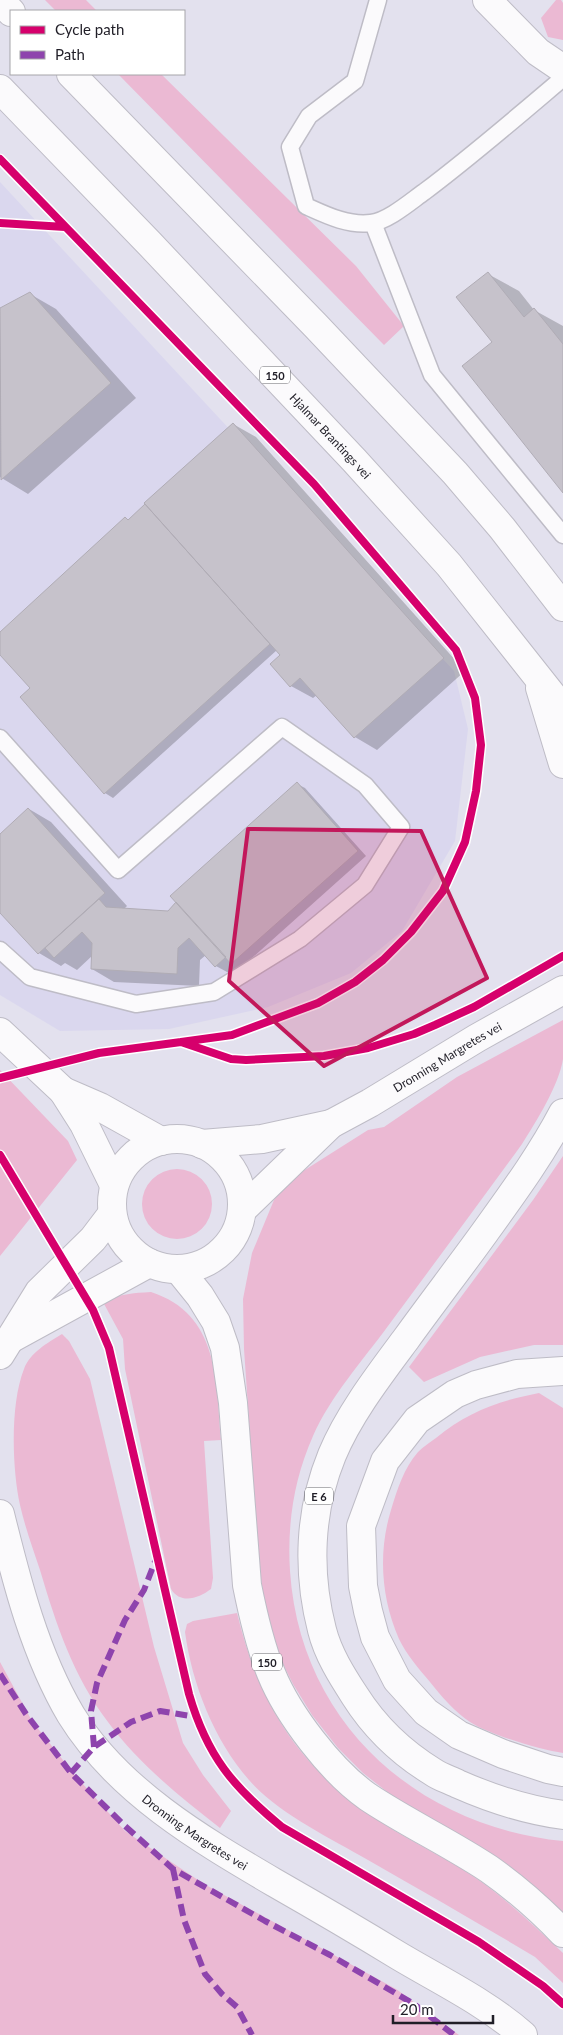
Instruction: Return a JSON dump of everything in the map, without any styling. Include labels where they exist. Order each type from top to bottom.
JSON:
[{"type":"main road","points":[[0,0],[10,11]]},
{"type":"main road","points":[[487,0],[538,52],[563,69]]},
{"type":"main road","points":[[72,75],[315,324],[455,474],[502,528],[563,607]]},
{"type":"main road","name":"Hjalmar Brantings vei","points":[[0,89],[163,257],[354,460],[449,565],[563,709]]},
{"type":"main road","points":[[536,675],[563,764]]},
{"type":"main road","name":"Dronning Margretes vei","points":[[242,1210],[331,1124],[563,990]]},
{"type":"main road","points":[[0,1032],[64,1091],[84,1124],[114,1185]]},
{"type":"main road","points":[[64,1091],[100,1107],[161,1141]]},
{"type":"main road","name":"E 6","points":[[563,1113],[517,1188],[380,1374],[355,1413],[333,1454],[320,1491],[312,1528],[312,1579],[322,1632],[339,1671],[364,1710],[395,1744],[434,1773],[475,1791],[533,1811],[563,1815]]},
{"type":"main road","name":"Dronning Margretes vei","points":[[202,1144],[223,1158],[234,1174],[241,1191],[242,1210],[235,1234],[223,1250],[203,1264],[179,1270],[164,1268],[139,1258],[123,1241],[115,1225],[111,1202],[114,1185],[124,1165],[136,1153],[161,1141],[179,1139],[202,1144],[262,1139],[331,1124]]},
{"type":"main road","points":[[6,1346],[39,1292],[93,1239],[112,1214]]},
{"type":"main road","points":[[6,1346],[150,1263]]},
{"type":"main road","name":"150","points":[[179,1270],[200,1296],[216,1322],[225,1348],[233,1403],[244,1558],[249,1593],[253,1615],[272,1675],[289,1706],[321,1752],[334,1767],[366,1796],[488,1869],[522,1893],[563,1933]]},
{"type":"main road","points":[[563,1371],[517,1374],[476,1385],[455,1394],[417,1420],[385,1461],[361,1526],[361,1556],[362,1586],[375,1637],[397,1680],[426,1712],[459,1735],[503,1754],[563,1772]]},
{"type":"main road","name":"Dronning Margretes vei","points":[[0,1514],[24,1603],[55,1685],[72,1715],[94,1747],[121,1775],[153,1804],[192,1832],[243,1864],[482,2004],[523,2035]]},
{"type":"lane","points":[[378,0],[355,81],[309,116],[290,147],[306,206],[333,218],[351,223],[373,223],[398,211],[460,164],[563,78]]},
{"type":"lane","points":[[373,223],[432,375],[563,535]]},
{"type":"lane","points":[[0,738],[118,870],[282,727],[365,785],[401,827],[364,885],[300,939],[214,992],[136,1004],[30,977],[0,950]]},
{"type":"highlighted area","points":[[248,829],[421,831],[487,978],[324,1066],[229,981]]},
{"type":"shaded area","points":[[45,0],[86,0],[96,10],[55,10]]},
{"type":"shaded area","points":[[556,0],[561,0],[563,3],[563,40],[548,37],[541,18]]},
{"type":"shaded area","points":[[119,75],[162,75],[356,266],[404,326],[384,345]]},
{"type":"shaded area","points":[[0,182],[454,671],[468,729],[455,841],[402,931],[351,973],[268,1007],[169,1029],[60,1031],[0,995]]},
{"type":"shaded area","points":[[563,1020],[563,1059],[561,1069],[552,1092],[534,1125],[489,1190],[348,1379],[320,1421],[306,1452],[293,1502],[289,1553],[299,1625],[316,1675],[342,1719],[375,1757],[415,1789],[460,1814],[509,1831],[563,1841],[563,1915],[537,1889],[513,1870],[395,1798],[363,1773],[338,1748],[312,1715],[293,1684],[277,1652],[265,1606],[259,1565],[244,1349],[243,1299],[252,1253],[274,1200],[289,1180],[368,1130],[384,1127],[457,1077]]},
{"type":"shaded area","points":[[0,1070],[68,1141],[77,1160],[0,1256]]},
{"type":"shaded area","points":[[563,1156],[563,1345],[534,1345],[480,1357],[424,1382],[409,1367],[533,1200]]},
{"type":"shaded area","points":[[177,1169],[190,1172],[202,1179],[209,1191],[212,1204],[209,1217],[202,1229],[190,1236],[177,1239],[164,1236],[152,1229],[145,1217],[142,1204],[145,1191],[152,1179],[164,1172]]},
{"type":"shaded area","points":[[151,1292],[173,1302],[190,1316],[202,1333],[210,1352],[218,1395],[221,1440],[204,1441],[213,1578],[211,1589],[201,1595],[190,1598],[180,1597],[171,1589],[125,1369],[123,1339],[103,1302],[126,1294]]},
{"type":"shaded area","points":[[62,1334],[69,1341],[90,1379],[154,1647],[183,1743],[203,1775],[231,1811],[220,1828],[146,1766],[108,1722],[75,1668],[52,1610],[29,1538],[17,1490],[14,1455],[14,1418],[19,1383],[27,1363],[40,1349]]},
{"type":"shaded area","points":[[539,1393],[563,1408],[563,1753],[529,1745],[478,1727],[454,1709],[417,1667],[402,1645],[388,1607],[383,1575],[384,1542],[391,1510],[398,1487],[418,1452],[448,1429],[472,1414],[497,1404]]},
{"type":"shaded area","points":[[237,1613],[259,1682],[274,1712],[312,1765],[336,1788],[364,1810],[395,1831],[472,1876],[514,1908],[563,1953],[563,1983],[535,1957],[321,1834],[275,1804],[249,1780],[225,1747],[206,1710],[193,1671],[185,1632],[187,1624],[193,1621]]},
{"type":"shaded area","points":[[0,1662],[32,1721],[74,1774],[125,1831],[204,1884],[396,1989],[459,2035],[0,2035]]},
{"type":"building","points":[[488,272],[524,317],[534,308],[563,344],[563,493],[462,366],[492,342],[456,297]]},
{"type":"building","points":[[30,292],[111,383],[1,480],[0,308]]},
{"type":"building","points":[[233,423],[444,658],[354,738],[300,678],[290,687],[270,664],[280,655],[144,503]]},
{"type":"building","points":[[145,504],[270,644],[104,794],[20,697],[30,688],[0,655],[0,632],[125,517],[128,520]]},
{"type":"building","points":[[297,782],[358,851],[231,964],[170,896]]},
{"type":"building","points":[[28,808],[105,893],[38,954],[0,913],[0,834]]},
{"type":"building","points":[[99,899],[106,907],[168,911],[176,902],[226,957],[215,967],[189,938],[178,948],[177,974],[91,969],[92,943],[82,932],[54,958],[45,948]]},
{"type":"marked path","points":[[94,1747],[91,1711],[97,1683],[125,1620],[144,1590],[156,1559]]},
{"type":"marked path","points":[[0,1674],[26,1714],[71,1773],[125,1826],[173,1869],[330,1955],[414,2004],[454,2035]]},
{"type":"marked path","points":[[71,1773],[94,1747],[131,1722],[160,1711],[196,1717]]},
{"type":"marked path","points":[[173,1869],[184,1920],[205,1974],[222,1994],[237,2007],[252,2035]]},
{"type":"cycle path","points":[[0,159],[314,484],[456,650],[475,698],[481,745],[476,791],[465,842],[443,891],[411,932],[383,960],[355,982],[318,1003],[232,1035],[181,1042]]},
{"type":"cycle path","points":[[0,223],[65,227]]},
{"type":"cycle path","points":[[0,1078],[99,1053],[181,1042],[231,1059],[246,1060],[324,1056],[368,1048],[414,1034],[474,1007],[563,956]]},
{"type":"cycle path","points":[[0,1155],[93,1310],[109,1348],[189,1694],[196,1716],[213,1753],[249,1798],[282,1827],[479,1942],[543,1986],[563,2004]]}]
